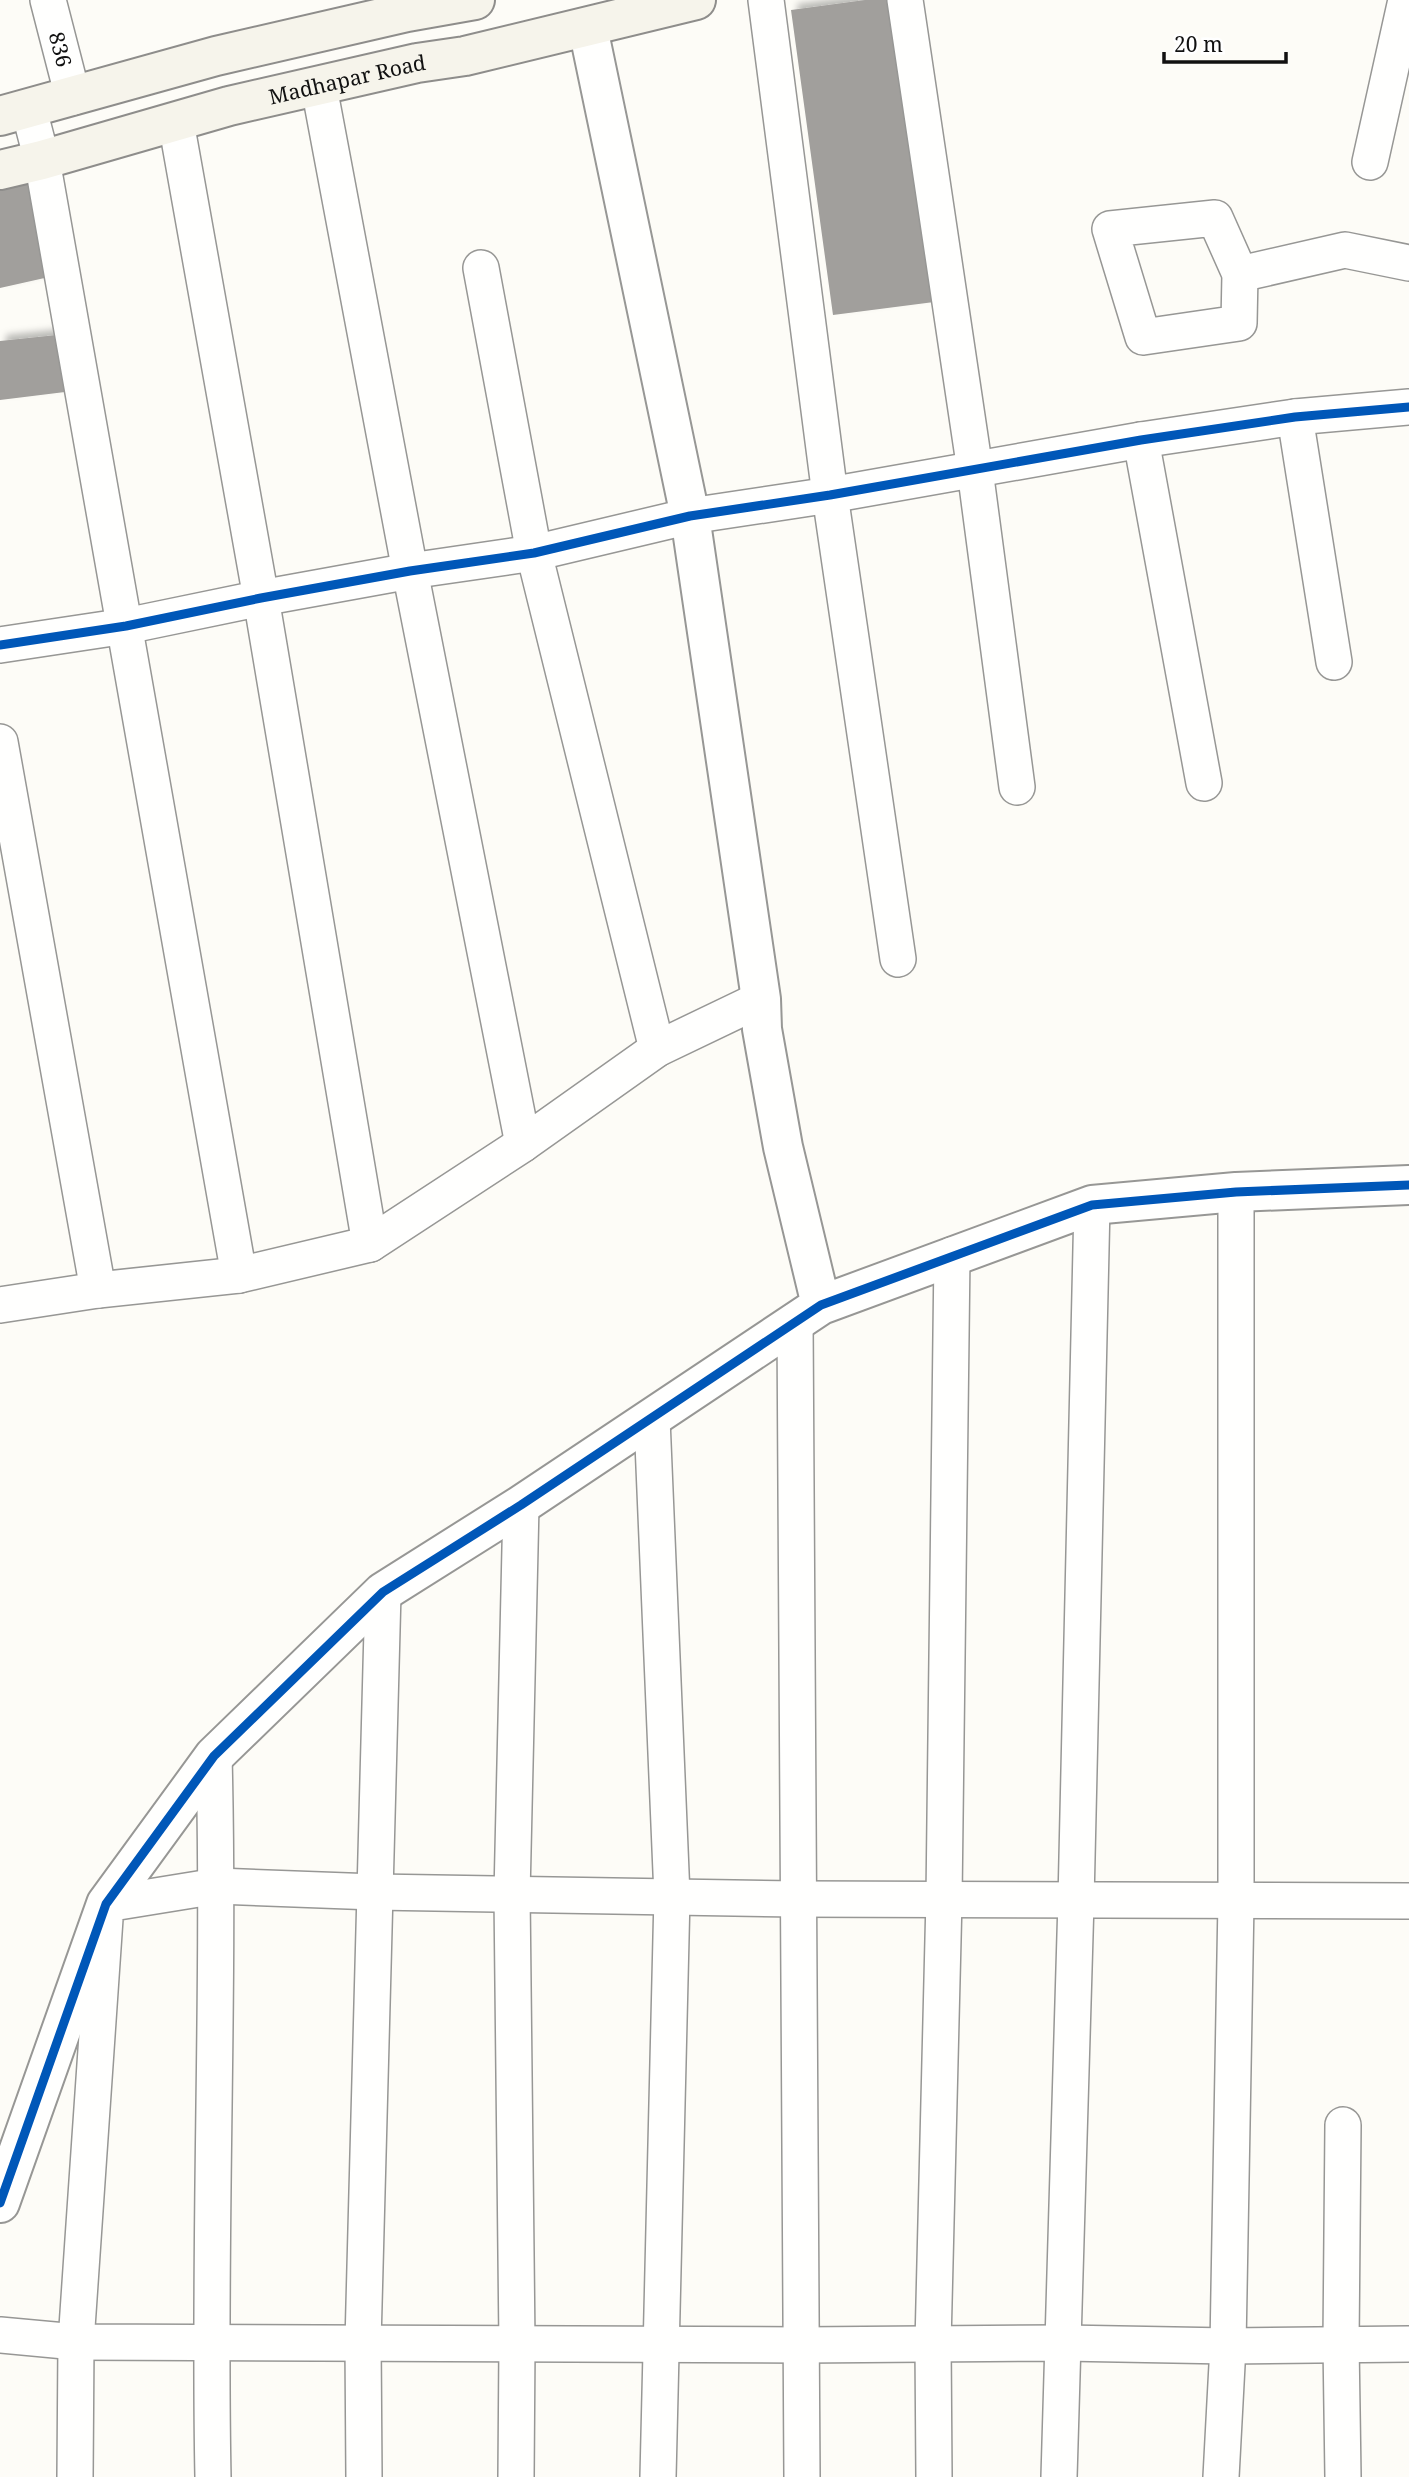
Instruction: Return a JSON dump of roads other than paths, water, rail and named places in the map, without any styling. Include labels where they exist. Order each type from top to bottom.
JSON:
[{"type":"main road","points":[[14,113],[406,6],[475,0]]},
{"type":"main road","name":"Madhapar Road","points":[[0,170],[229,106],[417,63],[465,56],[696,0]]},
{"type":"street","name":"836","points":[[48,0],[73,97]]},
{"type":"street","points":[[766,0],[830,495],[898,959]]},
{"type":"street","points":[[905,0],[975,470],[1017,787]]},
{"type":"street","points":[[1370,162],[1406,0]]},
{"type":"street","points":[[588,28],[690,516],[761,1014],[808,1313],[797,1899],[802,2477]]},
{"type":"street","points":[[319,87],[410,571],[523,1144]]},
{"type":"street","points":[[14,113],[42,160],[239,1275]]},
{"type":"street","points":[[176,122],[261,598],[370,1244]]},
{"type":"street","points":[[1240,274],[1345,250],[1409,263]]},
{"type":"street","points":[[481,268],[534,553],[657,1049]]},
{"type":"street","points":[[0,645],[126,626],[410,571],[534,553],[690,516],[830,495],[1141,440],[1295,417],[1409,407]]},
{"type":"street","points":[[1295,417],[1334,662]]},
{"type":"street","points":[[1141,440],[1204,783]]},
{"type":"street","points":[[0,742],[98,1290]]},
{"type":"street","points":[[0,1306],[98,1290],[239,1275],[370,1244],[523,1144],[657,1049],[761,1014]]},
{"type":"street","points":[[0,2203],[106,1904],[214,1756],[383,1592],[521,1505],[808,1313],[952,1255],[1092,1205],[1237,1192],[1409,1185]]},
{"type":"street","points":[[1221,2477],[1228,2346],[1236,1901],[1237,1192]]},
{"type":"street","points":[[1059,2477],[1092,1205]]},
{"type":"street","points":[[934,2477],[933,2343],[944,1899],[952,1255]]},
{"type":"street","points":[[652,1419],[672,1896],[657,2477]]},
{"type":"street","points":[[516,2477],[512,1894],[521,1505]]},
{"type":"street","points":[[364,2477],[363,2342],[383,1592]]},
{"type":"street","points":[[213,2477],[210,2342],[217,1886],[214,1756]]},
{"type":"street","points":[[106,1904],[217,1886],[375,1892],[797,1899],[1409,1901]]},
{"type":"street","points":[[75,2477],[76,2342],[106,1904]]},
{"type":"street","points":[[1343,2125],[1343,2477]]},
{"type":"street","points":[[0,2334],[76,2342],[802,2345],[1064,2343],[1228,2346],[1409,2343]]}]
